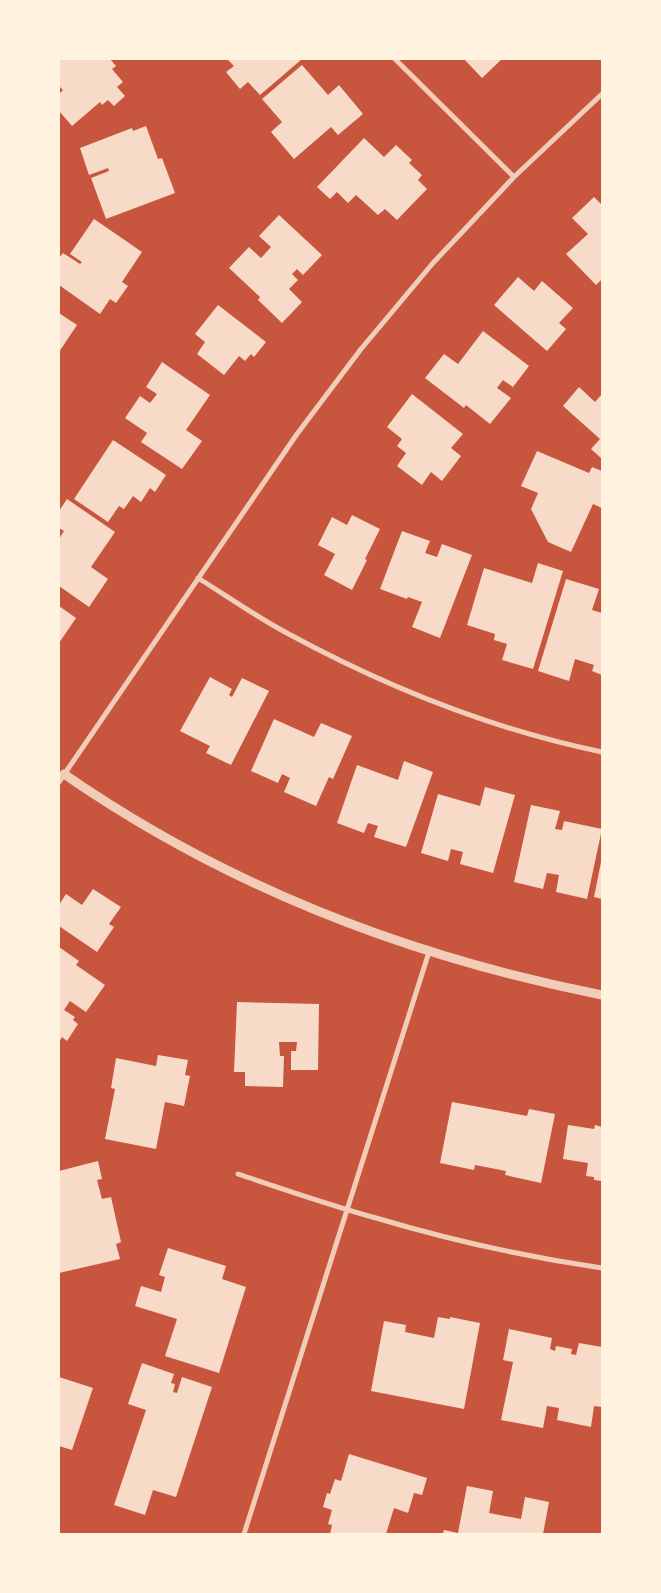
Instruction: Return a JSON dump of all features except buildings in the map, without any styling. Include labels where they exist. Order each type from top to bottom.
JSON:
[{"type":"street","points":[[395,59],[514,177]]},
{"type":"street","points":[[602,94],[514,177],[433,263],[361,349],[297,434],[61,778],[167,838],[254,883],[342,922],[476,966],[546,984],[602,994]]},
{"type":"street","points":[[198,578],[283,632],[355,668],[428,700],[504,727],[602,752]]},
{"type":"street","points":[[244,1534],[429,952]]},
{"type":"street","points":[[238,1174],[348,1209],[459,1240],[563,1262],[602,1268]]}]
